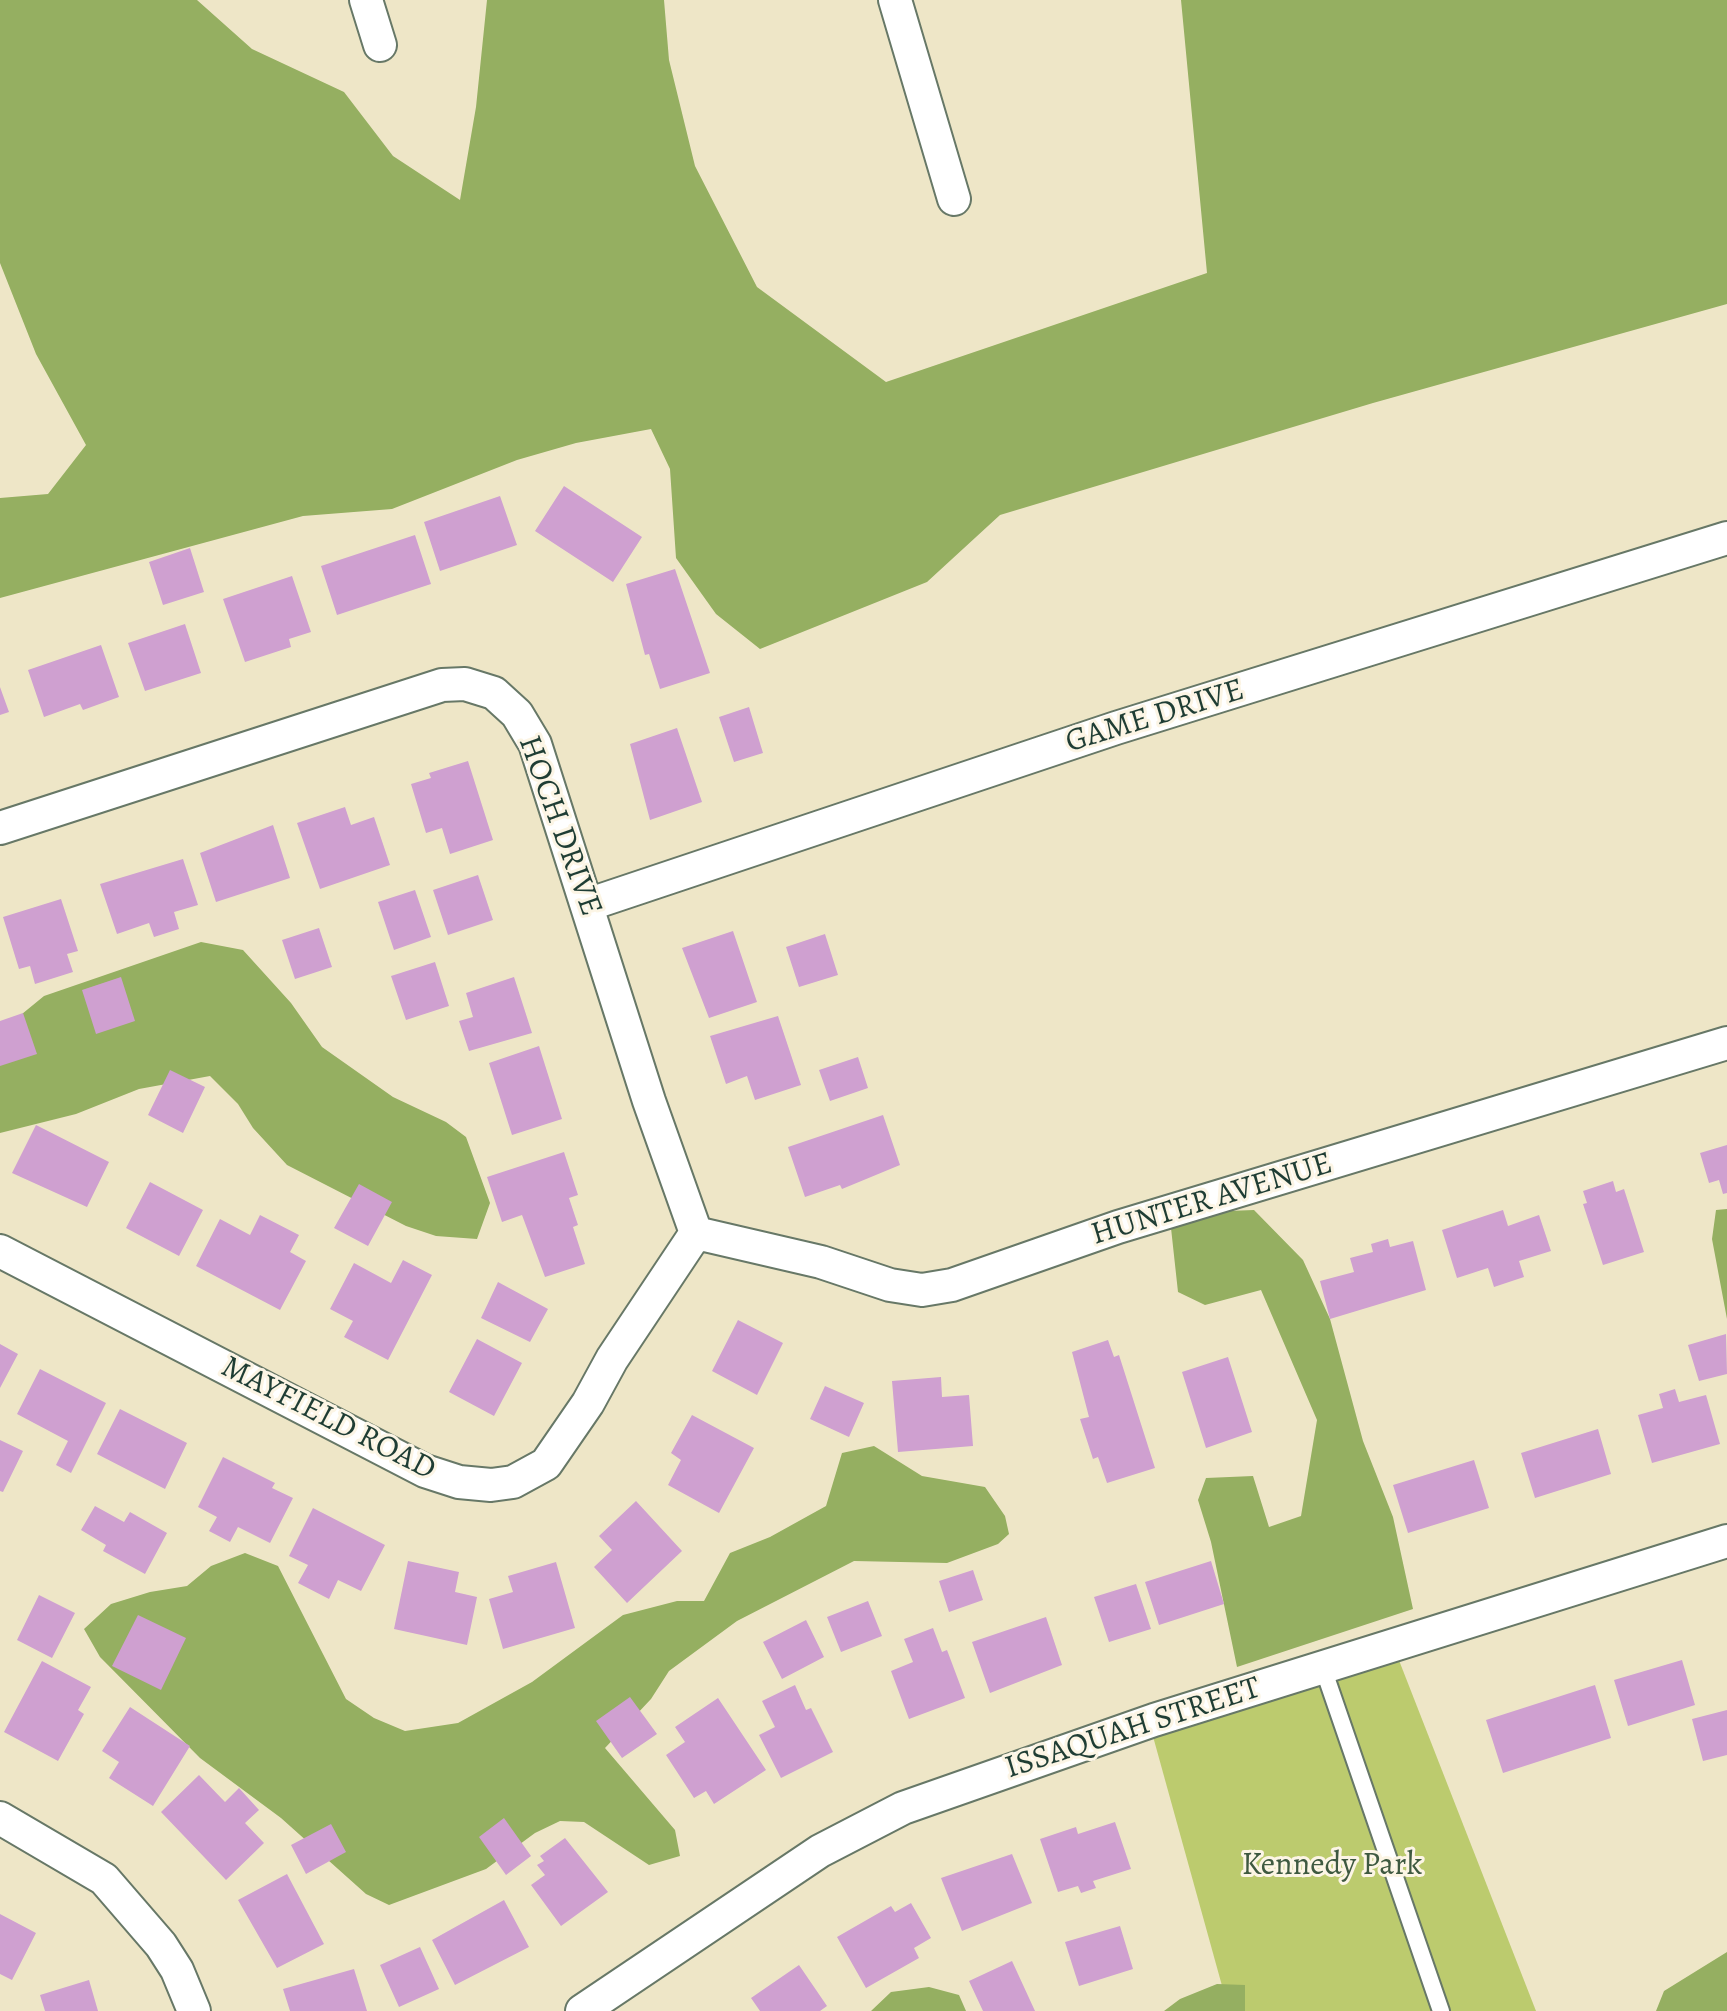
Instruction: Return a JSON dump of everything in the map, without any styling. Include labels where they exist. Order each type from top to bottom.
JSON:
[{"type":"street","points":[[366,0],[380,45]]},
{"type":"street","points":[[895,0],[954,199]]},
{"type":"street","name":"GAME DRIVE","points":[[587,905],[1116,728],[1727,538]]},
{"type":"street","name":"HOCH DRIVE","points":[[0,828],[442,685],[465,684],[494,693],[517,714],[535,744],[649,1101],[696,1233]]},
{"type":"street","name":"HUNTER AVENUE","points":[[696,1233],[821,1262],[890,1285],[922,1290],[952,1285],[1146,1218],[1727,1043]]},
{"type":"street","name":"MAYFIELD ROAD","points":[[0,1251],[425,1471],[459,1482],[491,1485],[513,1482],[546,1464],[696,1233]]},
{"type":"street","name":"ISSAQUAH STREET","points":[[582,2011],[820,1851],[903,1808],[1137,1726],[1727,1541]]},
{"type":"street","points":[[0,1818],[104,1879],[161,1945],[177,1970],[194,2011]]},
{"type":"lane","points":[[1323,1668],[1441,2011]]},
{"type":"green space","points":[[0,0],[197,0],[252,49],[344,92],[393,156],[460,200],[476,107],[487,0],[664,0],[669,60],[695,166],[757,287],[886,382],[1207,273],[1181,0],[1727,0],[1727,304],[1373,403],[1000,515],[927,582],[760,649],[716,614],[676,558],[670,469],[651,429],[576,443],[517,460],[392,509],[303,516],[0,598],[0,498],[48,494],[86,445],[36,354],[0,263]]},
{"type":"green space","points":[[201,942],[243,950],[291,1003],[322,1047],[393,1097],[446,1122],[466,1137],[490,1203],[477,1239],[436,1236],[406,1226],[287,1165],[253,1128],[238,1104],[210,1076],[139,1089],[76,1114],[0,1133],[0,1032],[44,996]]},
{"type":"green space","points":[[1727,1209],[1727,1319],[1712,1239],[1716,1210]]},
{"type":"green space","points":[[1254,1210],[1303,1260],[1330,1319],[1363,1441],[1393,1517],[1413,1609],[1237,1667],[1211,1542],[1198,1500],[1206,1478],[1253,1476],[1269,1527],[1301,1516],[1317,1420],[1261,1290],[1205,1305],[1178,1292],[1171,1228],[1228,1211]]},
{"type":"green space","points":[[874,1446],[922,1476],[985,1487],[1005,1516],[1009,1534],[998,1544],[947,1563],[854,1561],[737,1621],[669,1671],[651,1699],[605,1748],[675,1830],[680,1856],[649,1865],[584,1822],[560,1821],[535,1833],[486,1869],[389,1905],[366,1894],[281,1818],[200,1758],[100,1657],[84,1629],[111,1604],[150,1592],[187,1586],[211,1566],[245,1553],[278,1566],[346,1699],[374,1718],[405,1731],[458,1723],[532,1682],[623,1615],[677,1601],[704,1601],[730,1553],[770,1537],[826,1506],[842,1453]]},
{"type":"green space","name":"Kennedy Park","points":[[1393,1645],[1536,2011],[1229,2011],[1149,1722]]},
{"type":"green space","points":[[1727,1952],[1727,2011],[1656,2011],[1664,1991]]},
{"type":"green space","points":[[1217,1984],[1245,1985],[1245,2011],[1164,2011],[1180,1999]]},
{"type":"green space","points":[[929,1987],[959,1995],[966,2011],[871,2011],[891,1992]]},
{"type":"building","points":[[564,486],[642,537],[613,582],[535,531]]},
{"type":"building","points":[[500,496],[517,545],[440,571],[424,522]]},
{"type":"building","points":[[415,535],[431,584],[337,615],[321,566]]},
{"type":"building","points":[[190,548],[204,592],[163,605],[149,562]]},
{"type":"building","points":[[675,569],[710,673],[660,689],[649,654],[645,655],[626,584]]},
{"type":"building","points":[[292,576],[311,632],[289,639],[291,647],[245,662],[223,599]]},
{"type":"building","points":[[185,624],[201,673],[145,691],[128,643]]},
{"type":"building","points":[[101,645],[119,697],[83,710],[80,704],[44,717],[28,670]]},
{"type":"building","points":[[0,687],[9,712],[0,715]]},
{"type":"building","points":[[749,707],[763,753],[734,762],[719,717]]},
{"type":"building","points":[[677,728],[702,802],[650,820],[630,744]]},
{"type":"building","points":[[468,761],[493,840],[450,854],[442,828],[426,833],[411,784],[431,778],[429,773]]},
{"type":"building","points":[[345,807],[351,825],[374,817],[390,865],[320,889],[297,823]]},
{"type":"building","points":[[273,825],[290,878],[216,902],[200,853]]},
{"type":"building","points":[[183,859],[198,905],[174,912],[179,929],[154,937],[149,923],[117,934],[100,884]]},
{"type":"building","points":[[478,875],[493,920],[448,935],[433,890]]},
{"type":"building","points":[[415,890],[431,937],[394,950],[378,902]]},
{"type":"building","points":[[61,899],[78,951],[67,954],[73,972],[35,984],[30,966],[19,969],[3,917]]},
{"type":"building","points":[[319,928],[332,967],[295,979],[282,940]]},
{"type":"building","points":[[733,931],[757,1002],[709,1018],[682,948]]},
{"type":"building","points":[[825,934],[838,975],[799,987],[786,947]]},
{"type":"building","points":[[435,962],[449,1006],[406,1020],[391,976]]},
{"type":"building","points":[[121,977],[135,1021],[96,1034],[82,990]]},
{"type":"building","points":[[514,977],[532,1033],[469,1051],[459,1021],[473,1017],[466,993]]},
{"type":"building","points":[[23,1013],[37,1054],[0,1066],[0,1021]]},
{"type":"building","points":[[778,1016],[801,1085],[755,1100],[747,1076],[726,1084],[710,1036]]},
{"type":"building","points":[[539,1046],[562,1119],[512,1135],[489,1063]]},
{"type":"building","points":[[858,1057],[868,1088],[830,1101],[819,1070]]},
{"type":"building","points":[[170,1070],[205,1087],[183,1133],[148,1115]]},
{"type":"building","points":[[883,1115],[900,1165],[842,1189],[840,1185],[805,1197],[788,1147]]},
{"type":"building","points":[[36,1125],[109,1162],[87,1207],[12,1173]]},
{"type":"building","points":[[1727,1145],[1727,1193],[1723,1194],[1719,1180],[1709,1183],[1700,1153]]},
{"type":"building","points":[[564,1152],[578,1195],[569,1198],[578,1225],[573,1227],[585,1264],[545,1277],[522,1215],[502,1222],[487,1177]]},
{"type":"building","points":[[1613,1181],[1616,1192],[1624,1189],[1644,1252],[1603,1265],[1583,1204],[1587,1203],[1583,1191]]},
{"type":"building","points":[[150,1182],[203,1210],[179,1256],[126,1228]]},
{"type":"building","points":[[359,1184],[392,1202],[368,1246],[334,1228]]},
{"type":"building","points":[[1503,1210],[1508,1226],[1539,1215],[1551,1251],[1519,1261],[1524,1277],[1494,1287],[1488,1268],[1457,1278],[1442,1230]]},
{"type":"building","points":[[260,1215],[299,1235],[290,1252],[306,1261],[280,1310],[196,1266],[220,1219],[250,1235]]},
{"type":"building","points":[[1388,1239],[1390,1247],[1413,1241],[1426,1290],[1330,1319],[1320,1281],[1354,1272],[1350,1258],[1373,1252],[1371,1244]]},
{"type":"building","points":[[403,1260],[432,1275],[388,1360],[344,1337],[353,1321],[330,1309],[354,1263],[391,1283]]},
{"type":"building","points":[[498,1282],[548,1309],[530,1342],[481,1318]]},
{"type":"building","points":[[738,1320],[783,1343],[757,1395],[712,1371]]},
{"type":"building","points":[[1726,1334],[1727,1374],[1699,1381],[1688,1345]]},
{"type":"building","points":[[477,1339],[522,1363],[494,1416],[449,1392]]},
{"type":"building","points":[[1108,1340],[1114,1357],[1119,1355],[1155,1468],[1107,1483],[1098,1457],[1093,1459],[1080,1419],[1089,1417],[1072,1352]]},
{"type":"building","points":[[0,1344],[18,1354],[0,1388]]},
{"type":"building","points":[[1228,1357],[1252,1432],[1206,1448],[1182,1372]]},
{"type":"building","points":[[40,1369],[106,1403],[71,1473],[56,1465],[68,1441],[17,1414]]},
{"type":"building","points":[[941,1377],[942,1397],[969,1395],[973,1446],[898,1452],[892,1381]]},
{"type":"building","points":[[825,1386],[864,1403],[849,1437],[810,1419]]},
{"type":"building","points":[[1675,1389],[1679,1402],[1706,1395],[1720,1444],[1652,1463],[1638,1415],[1663,1408],[1659,1394]]},
{"type":"building","points":[[120,1409],[187,1443],[165,1489],[97,1454]]},
{"type":"building","points":[[692,1415],[754,1448],[719,1513],[668,1485],[681,1460],[671,1453]]},
{"type":"building","points":[[1598,1429],[1611,1474],[1535,1498],[1521,1453]]},
{"type":"building","points":[[0,1440],[23,1451],[3,1492],[0,1491]]},
{"type":"building","points":[[223,1457],[275,1483],[272,1488],[293,1498],[270,1543],[238,1527],[230,1542],[209,1531],[217,1517],[198,1507]]},
{"type":"building","points":[[1474,1460],[1489,1508],[1408,1533],[1393,1485]]},
{"type":"building","points":[[636,1501],[682,1551],[627,1603],[594,1567],[612,1550],[599,1536]]},
{"type":"building","points":[[95,1506],[124,1522],[130,1512],[167,1533],[145,1574],[103,1551],[106,1545],[81,1530]]},
{"type":"building","points":[[313,1508],[385,1545],[361,1591],[338,1580],[329,1599],[298,1583],[308,1565],[289,1556]]},
{"type":"building","points":[[408,1561],[459,1572],[455,1592],[477,1597],[467,1645],[394,1629]]},
{"type":"building","points":[[1211,1561],[1224,1604],[1159,1625],[1145,1582]]},
{"type":"building","points":[[556,1562],[575,1628],[503,1649],[489,1599],[513,1592],[508,1576]]},
{"type":"building","points":[[973,1570],[983,1600],[949,1612],[939,1581]]},
{"type":"building","points":[[1136,1584],[1151,1629],[1109,1642],[1094,1597]]},
{"type":"building","points":[[39,1595],[75,1613],[52,1658],[17,1640]]},
{"type":"building","points":[[868,1601],[882,1636],[841,1652],[827,1617]]},
{"type":"building","points":[[138,1615],[186,1638],[161,1690],[112,1666]]},
{"type":"building","points":[[1046,1617],[1062,1665],[990,1693],[972,1642]]},
{"type":"building","points":[[806,1620],[824,1657],[782,1679],[763,1642]]},
{"type":"building","points":[[933,1628],[942,1652],[947,1650],[965,1698],[909,1719],[891,1671],[913,1662],[904,1639]]},
{"type":"building","points":[[1682,1660],[1695,1705],[1628,1726],[1614,1680]]},
{"type":"building","points":[[42,1661],[91,1687],[78,1710],[84,1714],[58,1761],[4,1732]]},
{"type":"building","points":[[795,1685],[806,1710],[811,1708],[833,1752],[781,1778],[759,1735],[775,1727],[762,1701]]},
{"type":"building","points":[[1595,1685],[1611,1738],[1503,1773],[1486,1720]]},
{"type":"building","points":[[630,1697],[657,1734],[622,1758],[596,1721]]},
{"type":"building","points":[[718,1698],[766,1770],[714,1804],[706,1791],[694,1798],[666,1755],[685,1742],[675,1727]]},
{"type":"building","points":[[130,1707],[190,1746],[153,1806],[109,1778],[119,1762],[102,1751]]},
{"type":"building","points":[[1727,1710],[1727,1755],[1703,1761],[1692,1719]]},
{"type":"building","points":[[199,1775],[225,1802],[239,1788],[259,1810],[245,1823],[264,1843],[226,1880],[161,1812]]},
{"type":"building","points":[[504,1818],[531,1856],[506,1875],[479,1837]]},
{"type":"building","points":[[1115,1822],[1131,1869],[1093,1881],[1096,1888],[1081,1893],[1078,1886],[1058,1892],[1040,1839],[1076,1827],[1078,1834]]},
{"type":"building","points":[[331,1824],[346,1852],[306,1874],[291,1845]]},
{"type":"building","points":[[565,1838],[608,1892],[561,1926],[531,1885],[545,1875],[537,1865],[544,1861],[540,1856]]},
{"type":"building","points":[[1012,1854],[1032,1903],[962,1931],[941,1878]]},
{"type":"building","points":[[287,1874],[324,1944],[277,1968],[238,1900]]},
{"type":"building","points":[[504,1900],[529,1947],[455,1985],[432,1940]]},
{"type":"building","points":[[911,1903],[931,1938],[914,1948],[919,1958],[866,1988],[837,1937],[891,1906],[895,1912]]},
{"type":"building","points":[[0,1914],[36,1933],[12,1980],[0,1974]]},
{"type":"building","points":[[1120,1926],[1133,1969],[1079,1986],[1065,1942]]},
{"type":"building","points":[[420,1947],[439,1989],[399,2007],[380,1965]]},
{"type":"building","points":[[1012,1961],[1035,2011],[983,2011],[969,1981]]},
{"type":"building","points":[[799,1965],[827,2006],[820,2011],[760,2011],[751,1998]]},
{"type":"building","points":[[354,1969],[367,2011],[290,2011],[283,1989]]},
{"type":"building","points":[[89,1980],[98,2011],[45,2011],[40,1995]]}]
